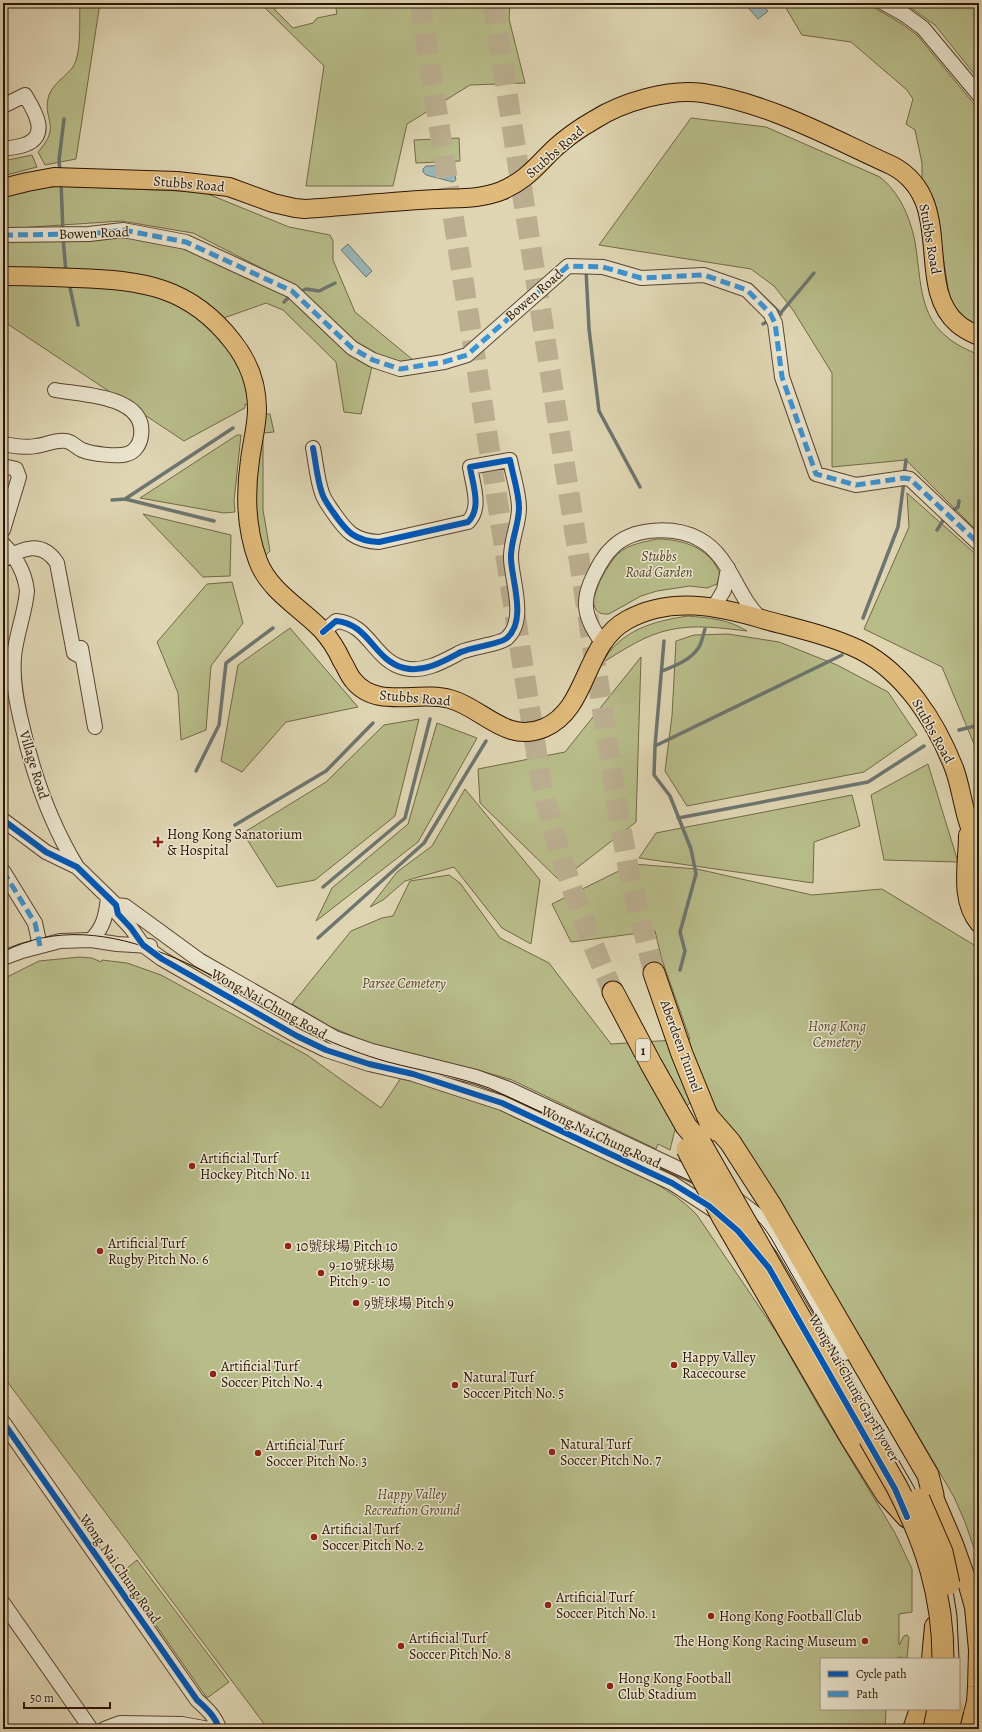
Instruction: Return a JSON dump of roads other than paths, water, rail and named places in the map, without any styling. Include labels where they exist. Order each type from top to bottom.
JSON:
[{"type":"highway","name":"Aberdeen Tunnel","points":[[654,974],[694,1087],[709,1118]]},
{"type":"highway","name":"Aberdeen Tunnel","points":[[614,992],[645,1054],[671,1097],[686,1126]]},
{"type":"highway","points":[[709,1118],[730,1142],[752,1174],[928,1475],[933,1495]]},
{"type":"highway","name":"Wong Nai Chung Gap Flyover","points":[[709,1118],[718,1147],[742,1193],[922,1504],[944,1559],[951,1589],[958,1646],[957,1658]]},
{"type":"highway","points":[[686,1126],[687,1149],[710,1194],[851,1438],[886,1494],[907,1517]]},
{"type":"highway","name":"Wong Nai Chung Gap Flyover","points":[[686,1126],[701,1144],[906,1505],[923,1544],[936,1583],[942,1622],[943,1658]]},
{"type":"main road","name":"Stubbs Road","points":[[3,188],[27,182],[61,177],[207,183],[229,187],[273,203],[294,208],[473,198],[500,191],[525,178],[562,142],[579,129],[612,110],[638,101],[668,94],[702,93],[773,111],[892,166],[906,175],[917,186],[926,205],[937,278],[943,303],[957,324],[979,336]]},
{"type":"main road","name":"Stubbs Road","points":[[3,276],[137,282],[166,290],[186,300],[204,312],[221,328],[236,346],[253,378],[257,399],[257,419],[249,468],[247,506],[249,528],[256,556],[262,572],[273,585],[323,632],[336,649],[352,679],[365,690],[383,696],[437,697],[450,699],[502,727],[522,731],[542,729],[557,721],[566,713],[592,659],[602,643],[618,625],[637,615],[652,610],[683,605],[714,607],[760,618],[845,644],[870,656],[891,672],[916,699],[938,734],[954,770],[979,852]]},
{"type":"main road","name":"Stubbs Road","points":[[968,820],[967,892],[969,907],[979,923]]},
{"type":"main road","points":[[969,907],[971,897],[979,889]]},
{"type":"main road","name":"Wong Nai Chung Road","points":[[933,1495],[951,1537],[965,1576],[974,1608],[978,1642],[960,1691]]},
{"type":"main road","name":"Wong Nai Chung Road","points":[[907,1517],[926,1569],[934,1605],[934,1635],[931,1658]]},
{"type":"main road","name":"Wong Nai Chung Road","points":[[912,1729],[951,1715]]},
{"type":"street","points":[[884,3],[904,14],[923,28],[979,95]]},
{"type":"street","points":[[3,106],[25,95],[39,124],[36,134],[30,142],[3,149]]},
{"type":"street","name":"Bowen Road","points":[[3,236],[89,234],[120,230],[186,242],[292,292],[352,348],[373,360],[400,369],[444,362],[467,354],[568,266],[603,267],[641,278],[704,275],[747,290],[773,318],[782,377],[816,474],[856,485],[898,479],[910,479],[979,544]]},
{"type":"street","points":[[3,444],[26,447],[66,441],[85,451],[120,455],[133,451],[139,443],[141,436],[140,423],[127,406],[112,399],[55,390]]},
{"type":"street","points":[[313,448],[321,490],[326,502],[350,534],[367,542],[379,542],[468,522],[474,516],[476,507],[470,467],[510,460],[519,508],[511,558],[518,617],[507,638],[500,642],[477,646],[461,652],[446,661],[416,669],[404,668],[392,664],[359,629],[352,624],[336,621],[323,632]]},
{"type":"street","points":[[3,466],[16,469],[19,477],[3,530]]},
{"type":"street","name":"Stubbs Road","points":[[602,643],[589,619],[586,608],[586,596],[600,562],[613,547],[624,539],[656,530],[671,530],[686,533],[700,539],[712,548],[728,568],[745,602],[760,618]]},
{"type":"street","points":[[6,553],[33,548],[47,552],[52,556],[57,563],[74,653],[82,657]]},
{"type":"street","name":"Village Road","points":[[6,553],[24,575],[27,591],[15,647],[14,688],[33,767],[57,833],[77,867]]},
{"type":"street","points":[[714,607],[724,590],[728,568]]},
{"type":"street","points":[[69,586],[96,727]]},
{"type":"street","points":[[3,677],[14,688]]},
{"type":"street","points":[[3,820],[46,852],[77,867],[112,901],[103,924],[90,940]]},
{"type":"street","points":[[46,852],[51,851],[55,845],[57,841],[57,833]]},
{"type":"street","points":[[3,871],[35,923],[40,946]]},
{"type":"street","name":"Wong Nai Chung Road","points":[[112,901],[119,916],[131,928],[143,945],[162,959],[303,1039],[326,1050],[369,1064],[413,1074],[502,1103],[672,1183],[709,1206],[743,1237],[760,1256],[777,1280],[895,1489],[907,1517]]},
{"type":"street","name":"Wong Nai Chung Road","points":[[112,901],[125,906],[198,960],[335,1038],[372,1051],[476,1078],[509,1089],[733,1196],[756,1214],[783,1248],[919,1480],[933,1495]]},
{"type":"street","points":[[3,958],[60,940],[90,940],[117,944],[180,947]]},
{"type":"street","name":"Wong Nai Chung Road","points":[[3,1422],[197,1700],[206,1707],[217,1723],[219,1729]]},
{"type":"street","points":[[3,1603],[90,1729]]},
{"type":"street","points":[[191,1726],[196,1714],[197,1700]]},
{"type":"street","points":[[104,1729],[120,1723],[191,1726],[209,1729]]},
{"type":"water","points":[[744,3],[760,3],[768,11],[758,19]]},
{"type":"water","points":[[453,165],[456,180],[453,182],[426,175],[423,172],[423,169],[426,166]]},
{"type":"water","points":[[348,244],[372,271],[366,277],[341,250]]},
{"type":"waterway","points":[[60,172],[59,160],[64,119]]},
{"type":"waterway","points":[[61,182],[63,232]]},
{"type":"waterway","points":[[63,238],[66,272]]},
{"type":"waterway","points":[[586,270],[589,329],[599,411],[640,487]]},
{"type":"waterway","points":[[779,315],[814,273]]},
{"type":"waterway","points":[[69,283],[78,325]]},
{"type":"waterway","points":[[299,292],[306,289],[319,291],[335,283]]},
{"type":"waterway","points":[[749,284],[781,314]]},
{"type":"waterway","points":[[284,302],[291,295]]},
{"type":"waterway","points":[[763,324],[770,320]]},
{"type":"waterway","points":[[125,499],[233,428]]},
{"type":"waterway","points":[[904,475],[906,460]]},
{"type":"waterway","points":[[863,618],[898,527],[904,481]]},
{"type":"waterway","points":[[112,500],[125,499],[214,521]]},
{"type":"waterway","points":[[951,512],[958,507],[959,501]]},
{"type":"waterway","points":[[937,530],[946,516]]},
{"type":"waterway","points":[[196,771],[219,725],[226,663],[273,628]]},
{"type":"waterway","points":[[662,671],[692,656],[700,645],[705,629]]},
{"type":"waterway","points":[[664,641],[654,775],[670,796],[691,849],[696,874],[680,932],[685,951],[680,970]]},
{"type":"waterway","points":[[655,746],[842,655]]},
{"type":"waterway","points":[[323,887],[405,818],[430,719]]},
{"type":"waterway","points":[[235,825],[326,771],[373,723]]},
{"type":"waterway","points":[[959,730],[979,725]]},
{"type":"waterway","points":[[318,938],[424,843],[486,741]]},
{"type":"waterway","points":[[678,818],[868,782],[924,746]]},
{"type":"tunnel","points":[[420,3],[541,782],[563,862],[591,940],[613,992]]},
{"type":"tunnel","points":[[493,3],[620,823],[630,877],[654,973]]},
{"type":"tram line","points":[[3,952],[43,938],[83,935],[125,941],[166,954],[206,972],[325,1039],[379,1059],[464,1080],[489,1088],[727,1198],[746,1210],[762,1225],[771,1238],[914,1487],[930,1520],[945,1558],[953,1590],[957,1616],[959,1658]]},
{"type":"tram line","points":[[3,1422],[218,1729]]},
{"type":"tram line","points":[[949,1729],[954,1710]]},
{"type":"place","name":"Hong Kong Sanatorium & Hospital","points":[[158,842]]},
{"type":"place","name":"Artificial Turf Hockey Pitch No. 11","points":[[192,1166]]},
{"type":"place","name":"10號球場 Pitch 10","points":[[288,1246]]},
{"type":"place","name":"Artificial Turf Rugby Pitch No. 6","points":[[100,1251]]},
{"type":"place","name":"9-10號球場 Pitch 9 - 10","points":[[321,1273]]},
{"type":"place","name":"9號球場 Pitch 9","points":[[356,1303]]},
{"type":"place","name":"Happy Valley Racecourse","points":[[674,1365]]},
{"type":"place","name":"Artificial Turf Soccer Pitch No. 4","points":[[213,1374]]},
{"type":"place","name":"Natural Turf Soccer Pitch No. 5","points":[[455,1385]]},
{"type":"place","name":"Natural Turf Soccer Pitch No. 7","points":[[552,1452]]},
{"type":"place","name":"Artificial Turf Soccer Pitch No. 3","points":[[258,1453]]},
{"type":"place","name":"Artificial Turf Soccer Pitch No. 2","points":[[314,1537]]},
{"type":"place","name":"Artificial Turf Soccer Pitch No. 1","points":[[548,1605]]},
{"type":"place","name":"Hong Kong Football Club","points":[[711,1616]]},
{"type":"place","name":"The Hong Kong Racing Museum","points":[[865,1641]]},
{"type":"place","name":"Artificial Turf Soccer Pitch No. 8","points":[[401,1646]]},
{"type":"place","name":"Hong Kong Football Club Stadium","points":[[610,1686]]},
{"type":"park label","name":"Stubbs Road Garden","points":[[659,564]]},
{"type":"park label","name":"Parsee Cemetery","points":[[404,983]]},
{"type":"park label","name":"Hong Kong Cemetery","points":[[837,1034]]},
{"type":"park label","name":"Happy Valley Recreation Ground","points":[[412,1502]]}]
